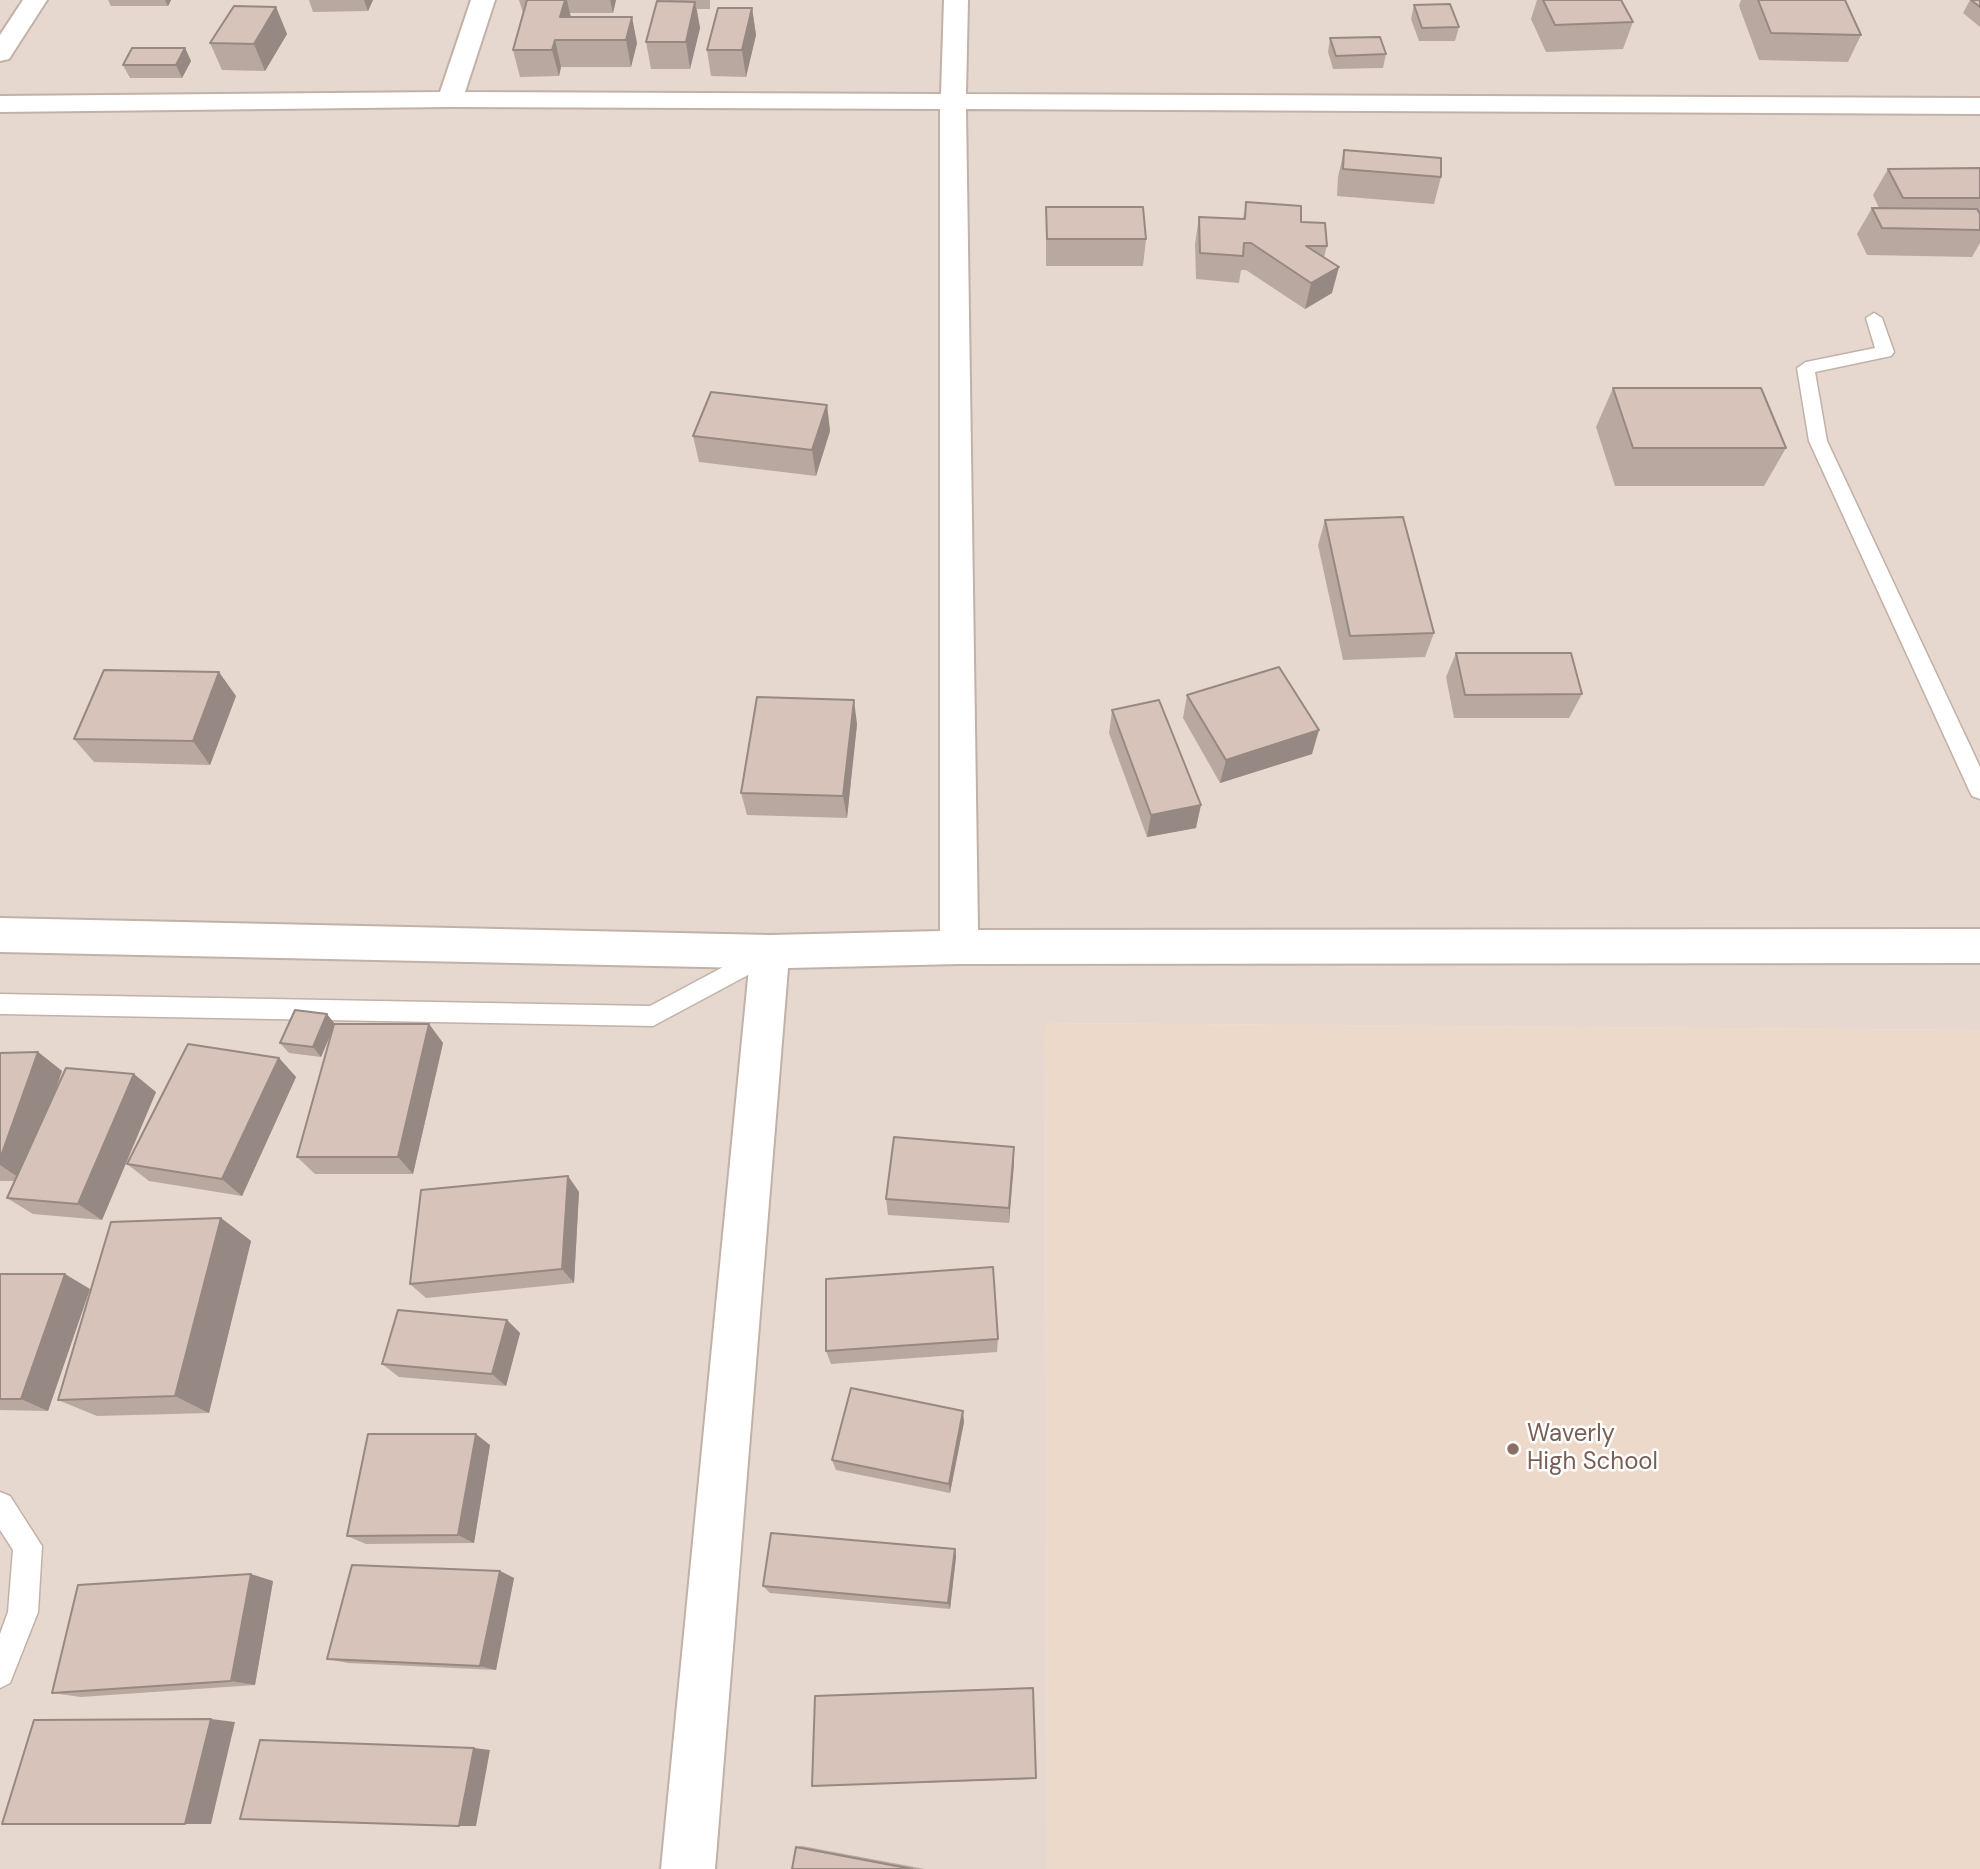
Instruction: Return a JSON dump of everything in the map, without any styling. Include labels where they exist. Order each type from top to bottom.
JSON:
[{"type":"street","points":[[0,54],[35,0]]},
{"type":"street","points":[[450,99],[483,0]]},
{"type":"street","points":[[956,0],[953,104],[959,947]]},
{"type":"street","points":[[0,104],[450,99],[953,104],[1980,106]]},
{"type":"street","points":[[0,935],[770,952],[959,947],[1980,946]]},
{"type":"street","points":[[688,1869],[770,952]]},
{"type":"lane","points":[[1874,318],[1885,352],[1806,368],[1818,441],[1980,790]]},
{"type":"lane","points":[[0,1004],[653,1016],[770,952]]},
{"type":"lane","points":[[0,1506],[28,1546],[23,1612],[0,1673]]},
{"type":"shaded area","points":[[0,0],[1980,0],[1980,1030],[1045,1023],[1047,1869],[0,1869]]},
{"type":"shaded area","name":"Waverly High School","points":[[1045,1023],[1980,1030],[1980,1869],[1047,1869]]},
{"type":"building","points":[[527,0],[565,0],[560,17],[632,17],[626,40],[555,40],[552,50],[513,50]]},
{"type":"building","points":[[1543,0],[1621,0],[1633,22],[1555,25]]},
{"type":"building","points":[[1758,0],[1845,0],[1861,35],[1771,33]]},
{"type":"building","points":[[1971,0],[1980,0],[1980,7]]},
{"type":"building","points":[[657,1],[695,2],[686,42],[646,42]]},
{"type":"building","points":[[1450,4],[1459,27],[1422,28],[1414,5]]},
{"type":"building","points":[[234,6],[276,7],[254,44],[210,43]]},
{"type":"building","points":[[718,8],[752,8],[742,50],[707,50]]},
{"type":"building","points":[[1380,37],[1386,54],[1336,56],[1330,38]]},
{"type":"building","points":[[132,48],[185,48],[176,65],[123,65]]},
{"type":"building","points":[[1344,150],[1441,158],[1441,177],[1343,169]]},
{"type":"building","points":[[1980,168],[1980,198],[1903,198],[1888,169]]},
{"type":"building","points":[[1246,202],[1301,206],[1301,222],[1325,223],[1327,246],[1306,246],[1339,267],[1311,283],[1251,243],[1244,243],[1243,256],[1200,253],[1199,217],[1245,219]]},
{"type":"building","points":[[1046,207],[1143,207],[1146,239],[1047,239]]},
{"type":"building","points":[[1872,208],[1977,209],[1980,214],[1980,230],[1882,228]]},
{"type":"building","points":[[1613,388],[1761,388],[1786,448],[1633,448]]},
{"type":"building","points":[[711,392],[827,405],[812,450],[693,436]]},
{"type":"building","points":[[1403,517],[1434,633],[1350,636],[1325,520]]},
{"type":"building","points":[[1456,653],[1571,653],[1582,694],[1465,695]]},
{"type":"building","points":[[1279,667],[1319,730],[1226,760],[1187,695]]},
{"type":"building","points":[[104,670],[219,672],[193,741],[74,739]]},
{"type":"building","points":[[757,697],[854,700],[843,796],[741,793]]},
{"type":"building","points":[[1159,700],[1201,805],[1151,815],[1112,710]]},
{"type":"building","points":[[295,1010],[327,1014],[313,1047],[280,1043]]},
{"type":"building","points":[[334,1024],[429,1024],[398,1157],[297,1157]]},
{"type":"building","points":[[188,1044],[279,1058],[222,1179],[127,1164]]},
{"type":"building","points":[[38,1052],[0,1159],[0,1053]]},
{"type":"building","points":[[66,1068],[134,1074],[78,1204],[7,1198]]},
{"type":"building","points":[[894,1137],[1014,1147],[1009,1208],[886,1199]]},
{"type":"building","points":[[568,1176],[562,1269],[410,1284],[421,1190]]},
{"type":"building","points":[[221,1218],[175,1396],[58,1400],[111,1222]]},
{"type":"building","points":[[993,1267],[998,1339],[826,1351],[826,1279]]},
{"type":"building","points":[[0,1274],[65,1274],[21,1399],[0,1399]]},
{"type":"building","points":[[398,1310],[507,1320],[492,1374],[382,1364]]},
{"type":"building","points":[[851,1388],[963,1411],[949,1484],[832,1460]]},
{"type":"building","points":[[368,1434],[476,1434],[458,1535],[347,1536]]},
{"type":"building","points":[[771,1533],[955,1549],[948,1603],[763,1586]]},
{"type":"building","points":[[352,1565],[500,1571],[480,1666],[327,1659]]},
{"type":"building","points":[[251,1574],[231,1681],[52,1693],[78,1585]]},
{"type":"building","points":[[1033,1688],[1036,1778],[812,1786],[815,1696]]},
{"type":"building","points":[[211,1719],[185,1824],[2,1824],[34,1720]]},
{"type":"building","points":[[260,1740],[474,1748],[459,1826],[240,1819]]},
{"type":"building","points":[[796,1847],[912,1869],[792,1869]]},
{"type":"place","name":"Waverly High School","points":[[1513,1449]]}]
